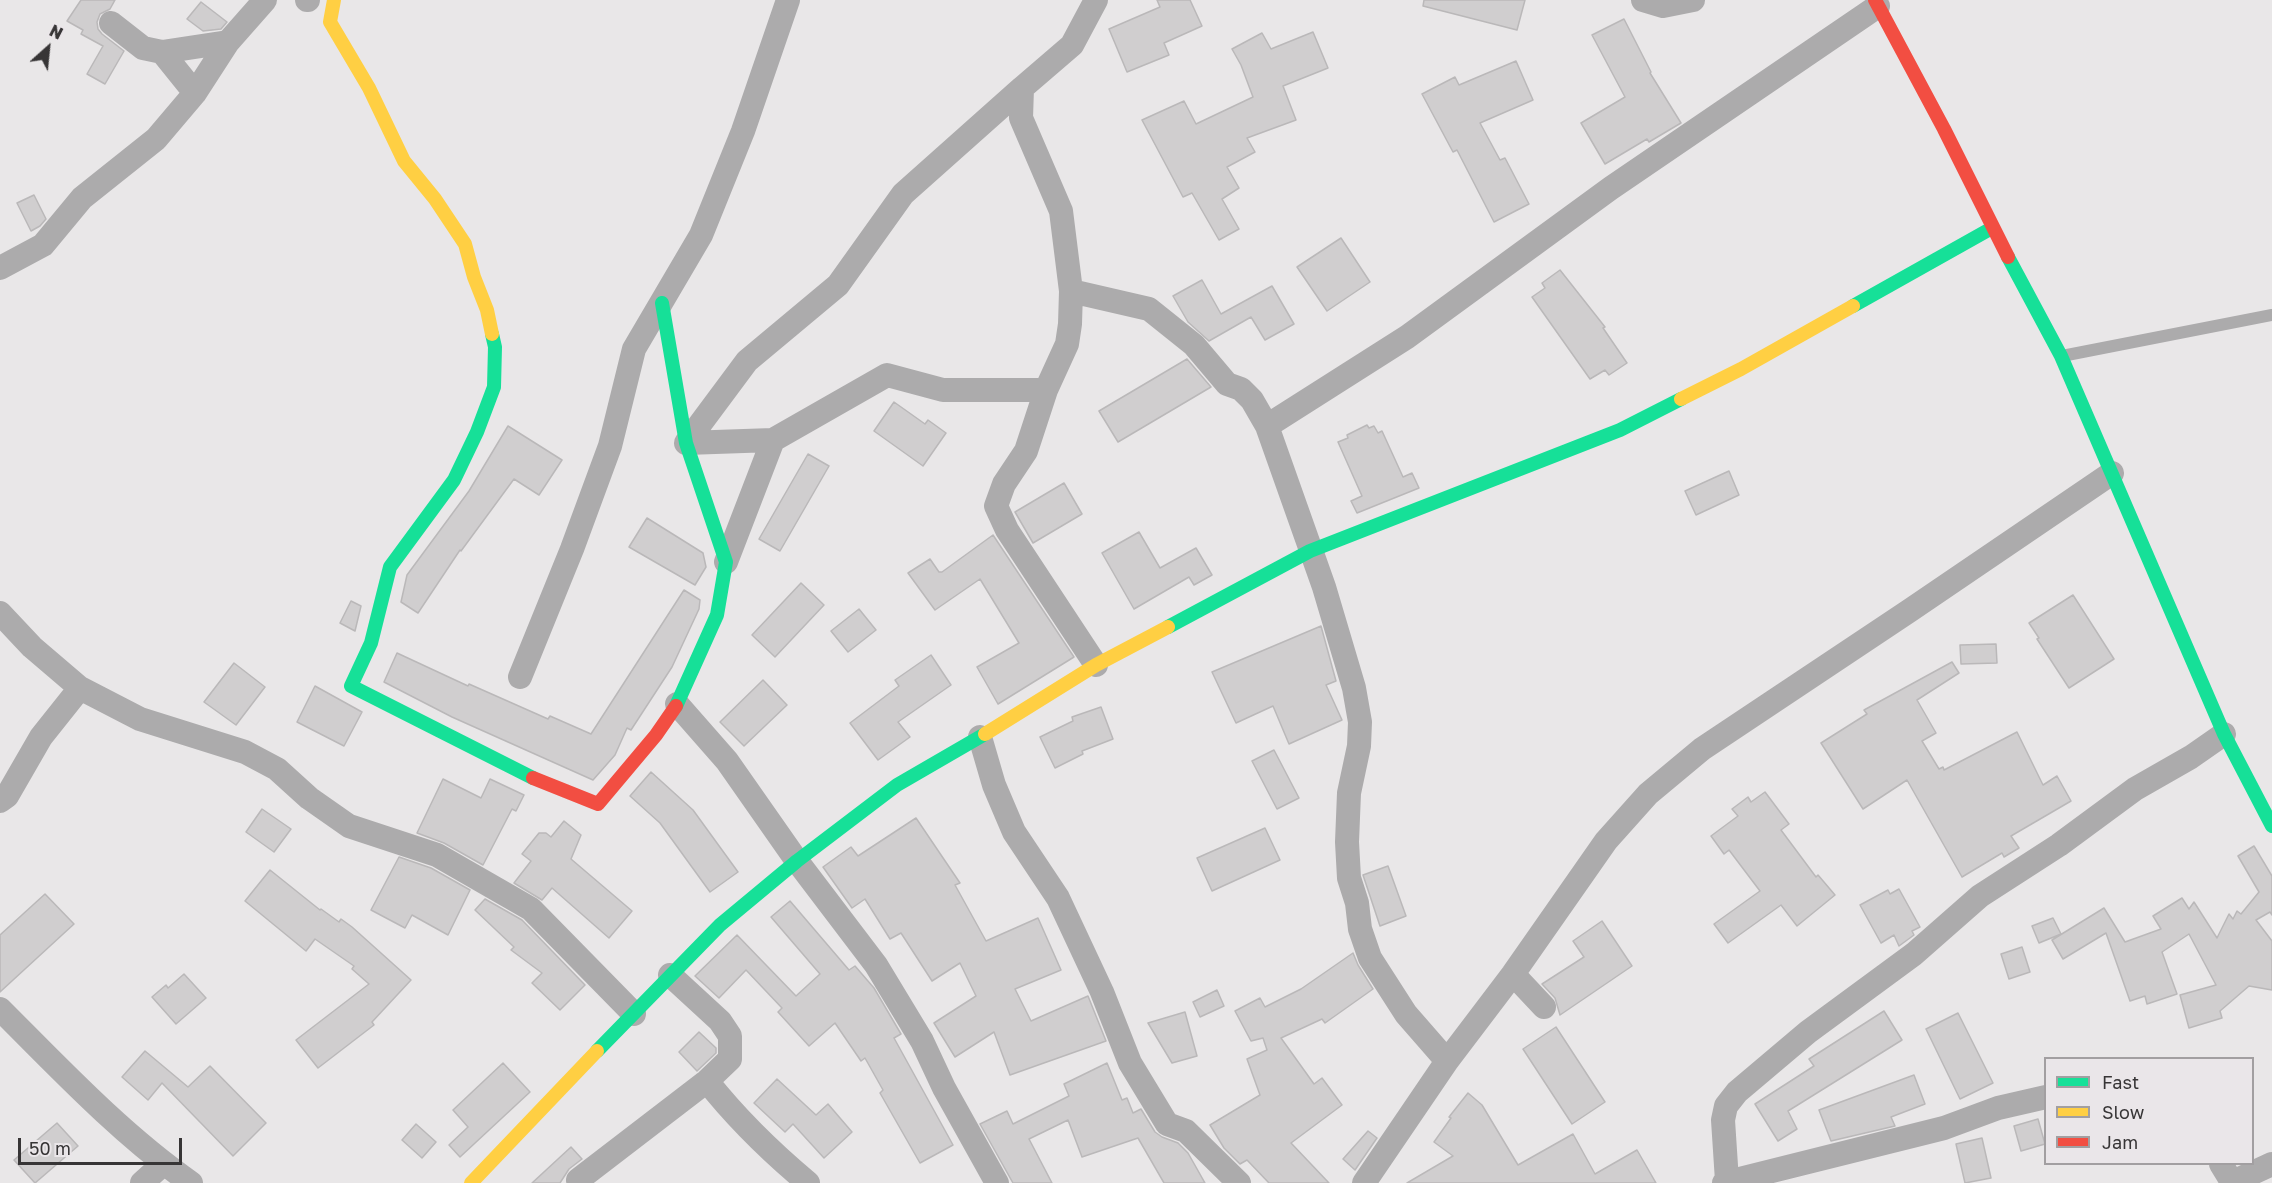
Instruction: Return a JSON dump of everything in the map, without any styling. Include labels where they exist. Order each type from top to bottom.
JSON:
[{"type":"street","points":[[0,268],[43,245],[82,198],[156,139],[195,93],[228,42],[265,0]]},
{"type":"street","points":[[334,0],[330,22],[369,87],[404,161],[435,199],[465,244],[474,277],[487,310],[495,347],[494,387],[477,432],[454,480],[390,567],[371,643],[351,686],[525,776],[598,804],[649,744],[677,704],[717,615],[726,562],[773,440]]},
{"type":"street","points":[[520,677],[572,549],[610,446],[634,349],[701,235],[743,131],[788,0]]},
{"type":"street","points":[[686,443],[747,361],[838,285],[903,194],[1072,45],[1096,0]]},
{"type":"street","points":[[1644,0],[1663,6],[1693,0]]},
{"type":"street","points":[[1267,426],[1407,337],[1611,188],[1876,3],[2061,356],[2224,734],[2272,826]]},
{"type":"street","points":[[111,23],[143,48],[162,52],[228,42]]},
{"type":"street","points":[[162,52],[195,93]]},
{"type":"street","points":[[1022,88],[1021,118],[1061,211],[1071,291],[1067,344],[1046,390],[1026,451],[1004,484],[996,506],[1007,530],[1096,665]]},
{"type":"street","points":[[472,1182],[670,975],[720,926],[797,861],[897,785],[1096,665],[1310,551],[1620,430],[1741,369],[1992,228]]},
{"type":"street","points":[[1071,291],[1149,309],[1194,345],[1227,384],[1241,389],[1252,400],[1267,426],[1323,587],[1354,688],[1359,722],[1359,746],[1349,793],[1347,842],[1349,878],[1357,903],[1360,929],[1370,958],[1406,1014],[1447,1061]]},
{"type":"street","points":[[662,303],[686,443],[726,562]]},
{"type":"street","points":[[686,443],[773,440],[886,375],[943,390],[1046,390]]},
{"type":"street","points":[[1364,1183],[1447,1061],[1513,974],[1606,841],[1648,794],[1702,749],[2112,473]]},
{"type":"street","points":[[0,613],[32,647],[80,688],[140,719],[245,752],[277,769],[309,798],[349,826],[436,855],[486,881],[531,909],[634,1014]]},
{"type":"street","points":[[0,801],[7,796],[41,737],[80,688]]},
{"type":"street","points":[[677,704],[727,760],[797,861],[876,965],[922,1041],[944,1088],[997,1183]]},
{"type":"street","points":[[2044,1097],[1998,1108],[1944,1128],[1725,1182],[1723,1120],[1726,1106],[1737,1092],[1817,1026],[1914,954],[1980,896],[2059,845],[2135,789],[2191,757],[2224,734]]},
{"type":"street","points":[[980,737],[994,785],[1014,832],[1058,897],[1102,992],[1130,1063],[1167,1124],[1186,1131],[1239,1183]]},
{"type":"street","points":[[1513,974],[1544,1007]]},
{"type":"street","points":[[578,1180],[707,1081],[730,1059],[730,1036],[714,1015],[670,975]]},
{"type":"street","points":[[0,1009],[66,1075],[164,1164],[190,1183]]},
{"type":"street","points":[[707,1081],[731,1111],[769,1150],[808,1183]]},
{"type":"street","points":[[142,1183],[164,1164]]},
{"type":"street","points":[[2222,1165],[2231,1183],[2272,1164]]},
{"type":"lane","points":[[2061,356],[2272,315]]},
{"type":"building","points":[[81,0],[115,0],[110,9],[100,14],[97,22],[102,34],[124,51],[105,84],[87,74],[103,46],[81,34],[83,30],[67,21]]},
{"type":"building","points":[[1157,0],[1190,0],[1202,26],[1164,43],[1169,55],[1127,72],[1109,29],[1160,7]]},
{"type":"building","points":[[1424,0],[1525,0],[1517,30],[1423,6]]},
{"type":"building","points":[[201,2],[227,22],[221,29],[203,31],[187,19]]},
{"type":"building","points":[[1624,19],[1650,73],[1681,123],[1649,142],[1647,139],[1605,164],[1581,123],[1625,97],[1592,35]]},
{"type":"building","points":[[1313,32],[1328,68],[1283,86],[1296,120],[1247,138],[1255,152],[1227,167],[1239,188],[1222,199],[1239,229],[1219,240],[1192,193],[1183,197],[1142,120],[1184,101],[1196,124],[1253,97],[1241,65],[1232,49],[1262,33],[1271,49]]},
{"type":"building","points":[[1516,61],[1533,100],[1480,123],[1500,160],[1505,158],[1529,204],[1494,222],[1457,150],[1453,152],[1422,94],[1455,77],[1459,85]]},
{"type":"building","points":[[34,195],[46,219],[31,231],[17,203]]},
{"type":"building","points":[[1341,238],[1370,282],[1327,311],[1297,267]]},
{"type":"building","points":[[1560,270],[1605,327],[1603,328],[1627,363],[1609,375],[1605,370],[1590,379],[1532,297],[1545,288],[1542,283]]},
{"type":"building","points":[[1202,280],[1221,314],[1272,286],[1294,324],[1265,340],[1251,317],[1209,341],[1188,322],[1173,296]]},
{"type":"building","points":[[1187,359],[1211,387],[1118,442],[1099,411]]},
{"type":"building","points":[[894,402],[925,424],[928,420],[946,433],[923,466],[874,431]]},
{"type":"building","points":[[1367,425],[1369,428],[1374,426],[1378,433],[1382,431],[1403,477],[1412,473],[1419,488],[1357,513],[1351,501],[1362,496],[1338,442]]},
{"type":"building","points":[[508,426],[562,460],[539,495],[514,479],[460,550],[418,613],[401,602],[407,575],[469,491]]},
{"type":"building","points":[[808,454],[829,466],[780,551],[759,539]]},
{"type":"building","points":[[1729,471],[1739,495],[1696,515],[1685,491]]},
{"type":"building","points":[[1064,483],[1082,514],[1033,543],[1015,512]]},
{"type":"building","points":[[647,518],[703,553],[706,567],[695,585],[629,547]]},
{"type":"building","points":[[1139,532],[1160,568],[1196,548],[1212,575],[1194,585],[1189,577],[1134,609],[1102,553]]},
{"type":"building","points":[[993,535],[1074,657],[998,704],[977,667],[1019,643],[980,579],[935,610],[908,573],[930,559],[939,572],[942,572]]},
{"type":"building","points":[[801,583],[824,605],[775,657],[752,635]]},
{"type":"building","points":[[684,590],[700,600],[699,609],[672,667],[631,730],[627,728],[615,755],[593,780],[452,717],[384,682],[397,653],[468,686],[469,684],[548,719],[550,716],[591,734]]},
{"type":"building","points":[[2073,595],[2114,659],[2069,688],[2029,623]]},
{"type":"building","points":[[351,601],[361,606],[355,631],[340,623]]},
{"type":"building","points":[[859,609],[876,630],[848,652],[831,631]]},
{"type":"building","points":[[1321,626],[1336,681],[1326,685],[1342,720],[1289,744],[1273,706],[1236,723],[1212,672]]},
{"type":"building","points":[[1996,644],[1997,663],[1961,664],[1960,645]]},
{"type":"building","points":[[931,655],[951,685],[898,722],[910,737],[878,760],[850,723],[899,686],[895,680]]},
{"type":"building","points":[[1952,662],[1959,673],[1917,700],[1936,733],[1922,741],[1939,769],[1943,767],[1944,770],[2017,732],[2043,785],[2057,776],[2071,801],[2011,836],[2019,848],[2004,857],[2002,853],[1962,877],[1907,780],[1863,809],[1821,743],[1867,714],[1864,710]]},
{"type":"building","points":[[234,663],[265,687],[236,725],[204,702]]},
{"type":"building","points":[[763,680],[787,705],[744,746],[720,722]]},
{"type":"building","points":[[315,686],[362,712],[344,746],[297,722]]},
{"type":"building","points":[[1101,707],[1113,739],[1082,751],[1083,754],[1055,768],[1040,737],[1073,721],[1072,717]]},
{"type":"building","points":[[1274,750],[1299,798],[1277,809],[1252,761]]},
{"type":"building","points":[[651,772],[693,810],[738,872],[710,892],[660,823],[630,796]]},
{"type":"building","points":[[443,779],[481,798],[490,779],[524,795],[516,811],[512,809],[483,865],[444,843],[417,833]]},
{"type":"building","points":[[1765,792],[1789,824],[1781,830],[1816,877],[1818,875],[1835,895],[1797,926],[1781,905],[1728,943],[1714,924],[1760,891],[1729,850],[1724,854],[1711,836],[1738,816],[1732,809],[1748,797],[1751,802]]},
{"type":"building","points":[[262,809],[291,829],[274,852],[246,832]]},
{"type":"building","points":[[916,818],[960,883],[955,885],[986,941],[1038,918],[1061,970],[1015,989],[1031,1021],[1088,996],[1106,1041],[1010,1075],[994,1032],[955,1057],[934,1023],[976,996],[960,963],[932,981],[901,933],[890,939],[865,899],[852,908],[823,867],[851,847],[858,856]]},
{"type":"building","points":[[564,821],[581,835],[571,859],[632,911],[609,938],[552,888],[542,900],[514,883],[531,861],[522,854],[539,833],[546,833],[551,837]]},
{"type":"building","points":[[1265,828],[1280,860],[1212,891],[1197,858]]},
{"type":"building","points":[[2254,846],[2272,876],[2272,915],[2270,912],[2256,920],[2272,941],[2272,990],[2249,986],[2220,1011],[2222,1018],[2189,1028],[2180,995],[2216,985],[2189,934],[2162,952],[2177,994],[2147,1004],[2145,996],[2130,1001],[2106,933],[2063,959],[2052,940],[2104,908],[2125,942],[2161,929],[2153,916],[2182,898],[2189,909],[2194,902],[2217,938],[2229,914],[2233,919],[2237,911],[2241,914],[2259,892],[2238,856]]},
{"type":"building","points":[[399,857],[431,868],[470,890],[448,935],[412,915],[405,928],[371,910]]},
{"type":"building","points":[[1388,866],[1406,916],[1380,926],[1363,875]]},
{"type":"building","points":[[270,870],[320,910],[339,922],[341,919],[352,927],[411,980],[372,1022],[374,1025],[318,1068],[296,1040],[369,984],[352,969],[354,966],[315,939],[306,951],[245,901]]},
{"type":"building","points":[[1899,889],[1920,927],[1912,931],[1914,935],[1899,946],[1894,935],[1881,943],[1860,905],[1888,890],[1890,894]]},
{"type":"building","points":[[45,894],[74,924],[0,992],[0,935]]},
{"type":"building","points":[[485,899],[522,920],[585,985],[560,1010],[532,983],[542,973],[511,950],[514,947],[475,910]]},
{"type":"building","points":[[790,901],[849,970],[855,966],[874,988],[901,1034],[894,1038],[953,1145],[920,1163],[880,1093],[883,1090],[865,1058],[861,1061],[835,1023],[809,1046],[778,1012],[782,1008],[746,970],[719,998],[695,976],[737,935],[796,996],[820,974],[771,917]]},
{"type":"building","points":[[2053,918],[2061,934],[2039,943],[2032,926]]},
{"type":"building","points":[[1602,921],[1632,966],[1560,1015],[1555,998],[1542,984],[1584,957],[1573,941]]},
{"type":"building","points":[[2022,947],[2030,972],[2009,979],[2001,954]]},
{"type":"building","points":[[1353,953],[1373,989],[1325,1023],[1322,1019],[1281,1038],[1314,1084],[1322,1078],[1342,1105],[1291,1143],[1329,1183],[1269,1183],[1247,1160],[1240,1164],[1224,1148],[1210,1125],[1260,1095],[1247,1059],[1267,1050],[1263,1038],[1251,1041],[1235,1011],[1260,998],[1265,1007],[1301,989]]},
{"type":"building","points":[[184,974],[206,998],[176,1024],[152,997],[166,985],[168,988]]},
{"type":"building","points":[[1217,990],[1224,1006],[1200,1017],[1193,1002]]},
{"type":"building","points":[[1884,1011],[1902,1040],[1788,1111],[1797,1129],[1778,1141],[1755,1104],[1814,1066],[1809,1059]]},
{"type":"building","points":[[1185,1012],[1197,1056],[1172,1063],[1148,1023]]},
{"type":"building","points":[[1958,1013],[1993,1083],[1960,1099],[1926,1029]]},
{"type":"building","points":[[1556,1027],[1605,1102],[1572,1124],[1523,1049]]},
{"type":"building","points":[[699,1032],[716,1048],[716,1053],[697,1071],[679,1052]]},
{"type":"building","points":[[145,1051],[188,1087],[210,1066],[266,1123],[233,1156],[162,1083],[148,1100],[122,1077]]},
{"type":"building","points":[[503,1063],[530,1092],[460,1157],[449,1145],[468,1127],[453,1110]]},
{"type":"building","points":[[1107,1063],[1122,1100],[1127,1098],[1133,1113],[1141,1109],[1155,1132],[1178,1143],[1188,1153],[1205,1183],[1164,1183],[1138,1138],[1082,1157],[1068,1120],[1029,1139],[1052,1183],[1013,1183],[980,1124],[1007,1111],[1013,1124],[1069,1096],[1064,1084]]},
{"type":"building","points":[[1914,1075],[1925,1104],[1891,1117],[1895,1126],[1831,1141],[1819,1110]]},
{"type":"building","points":[[777,1079],[816,1115],[828,1104],[852,1132],[824,1158],[793,1124],[785,1132],[754,1103]]},
{"type":"building","points":[[1468,1093],[1482,1105],[1518,1165],[1573,1134],[1595,1174],[1637,1150],[1656,1183],[1407,1183],[1453,1156],[1434,1142],[1451,1118],[1449,1117]]},
{"type":"building","points":[[2038,1119],[2044,1144],[2021,1151],[2014,1126]]},
{"type":"building","points":[[57,1123],[78,1146],[35,1183],[14,1160]]},
{"type":"building","points":[[416,1124],[436,1142],[422,1158],[402,1140]]},
{"type":"building","points":[[1368,1131],[1377,1138],[1355,1170],[1343,1159]]},
{"type":"building","points":[[1982,1138],[1991,1178],[1965,1183],[1956,1144]]},
{"type":"building","points":[[571,1147],[582,1159],[569,1169],[560,1183],[532,1183]]},
{"type":"traffic: fast","points":[[1853,306],[1992,228]]},
{"type":"traffic: fast","points":[[2008,257],[2061,356],[2224,734],[2272,826]]},
{"type":"traffic: fast","points":[[662,303],[686,443],[726,562],[717,615],[676,706]]},
{"type":"traffic: fast","points":[[492,334],[495,347],[494,387],[477,432],[454,480],[390,567],[371,643],[351,686],[533,778]]},
{"type":"traffic: fast","points":[[1168,627],[1310,551],[1620,430],[1681,399]]},
{"type":"traffic: fast","points":[[597,1051],[720,925],[797,861],[897,785],[985,734]]},
{"type":"traffic: slow","points":[[334,0],[330,22],[369,88],[404,161],[435,199],[465,244],[474,277],[487,310],[492,334]]},
{"type":"traffic: slow","points":[[1681,399],[1741,369],[1853,306]]},
{"type":"traffic: slow","points":[[985,734],[1096,665],[1168,627]]},
{"type":"traffic: slow","points":[[471,1183],[597,1051]]},
{"type":"traffic: jam","points":[[1875,0],[1944,129],[2008,257]]},
{"type":"traffic: jam","points":[[533,778],[598,804],[656,735],[676,706]]}]
